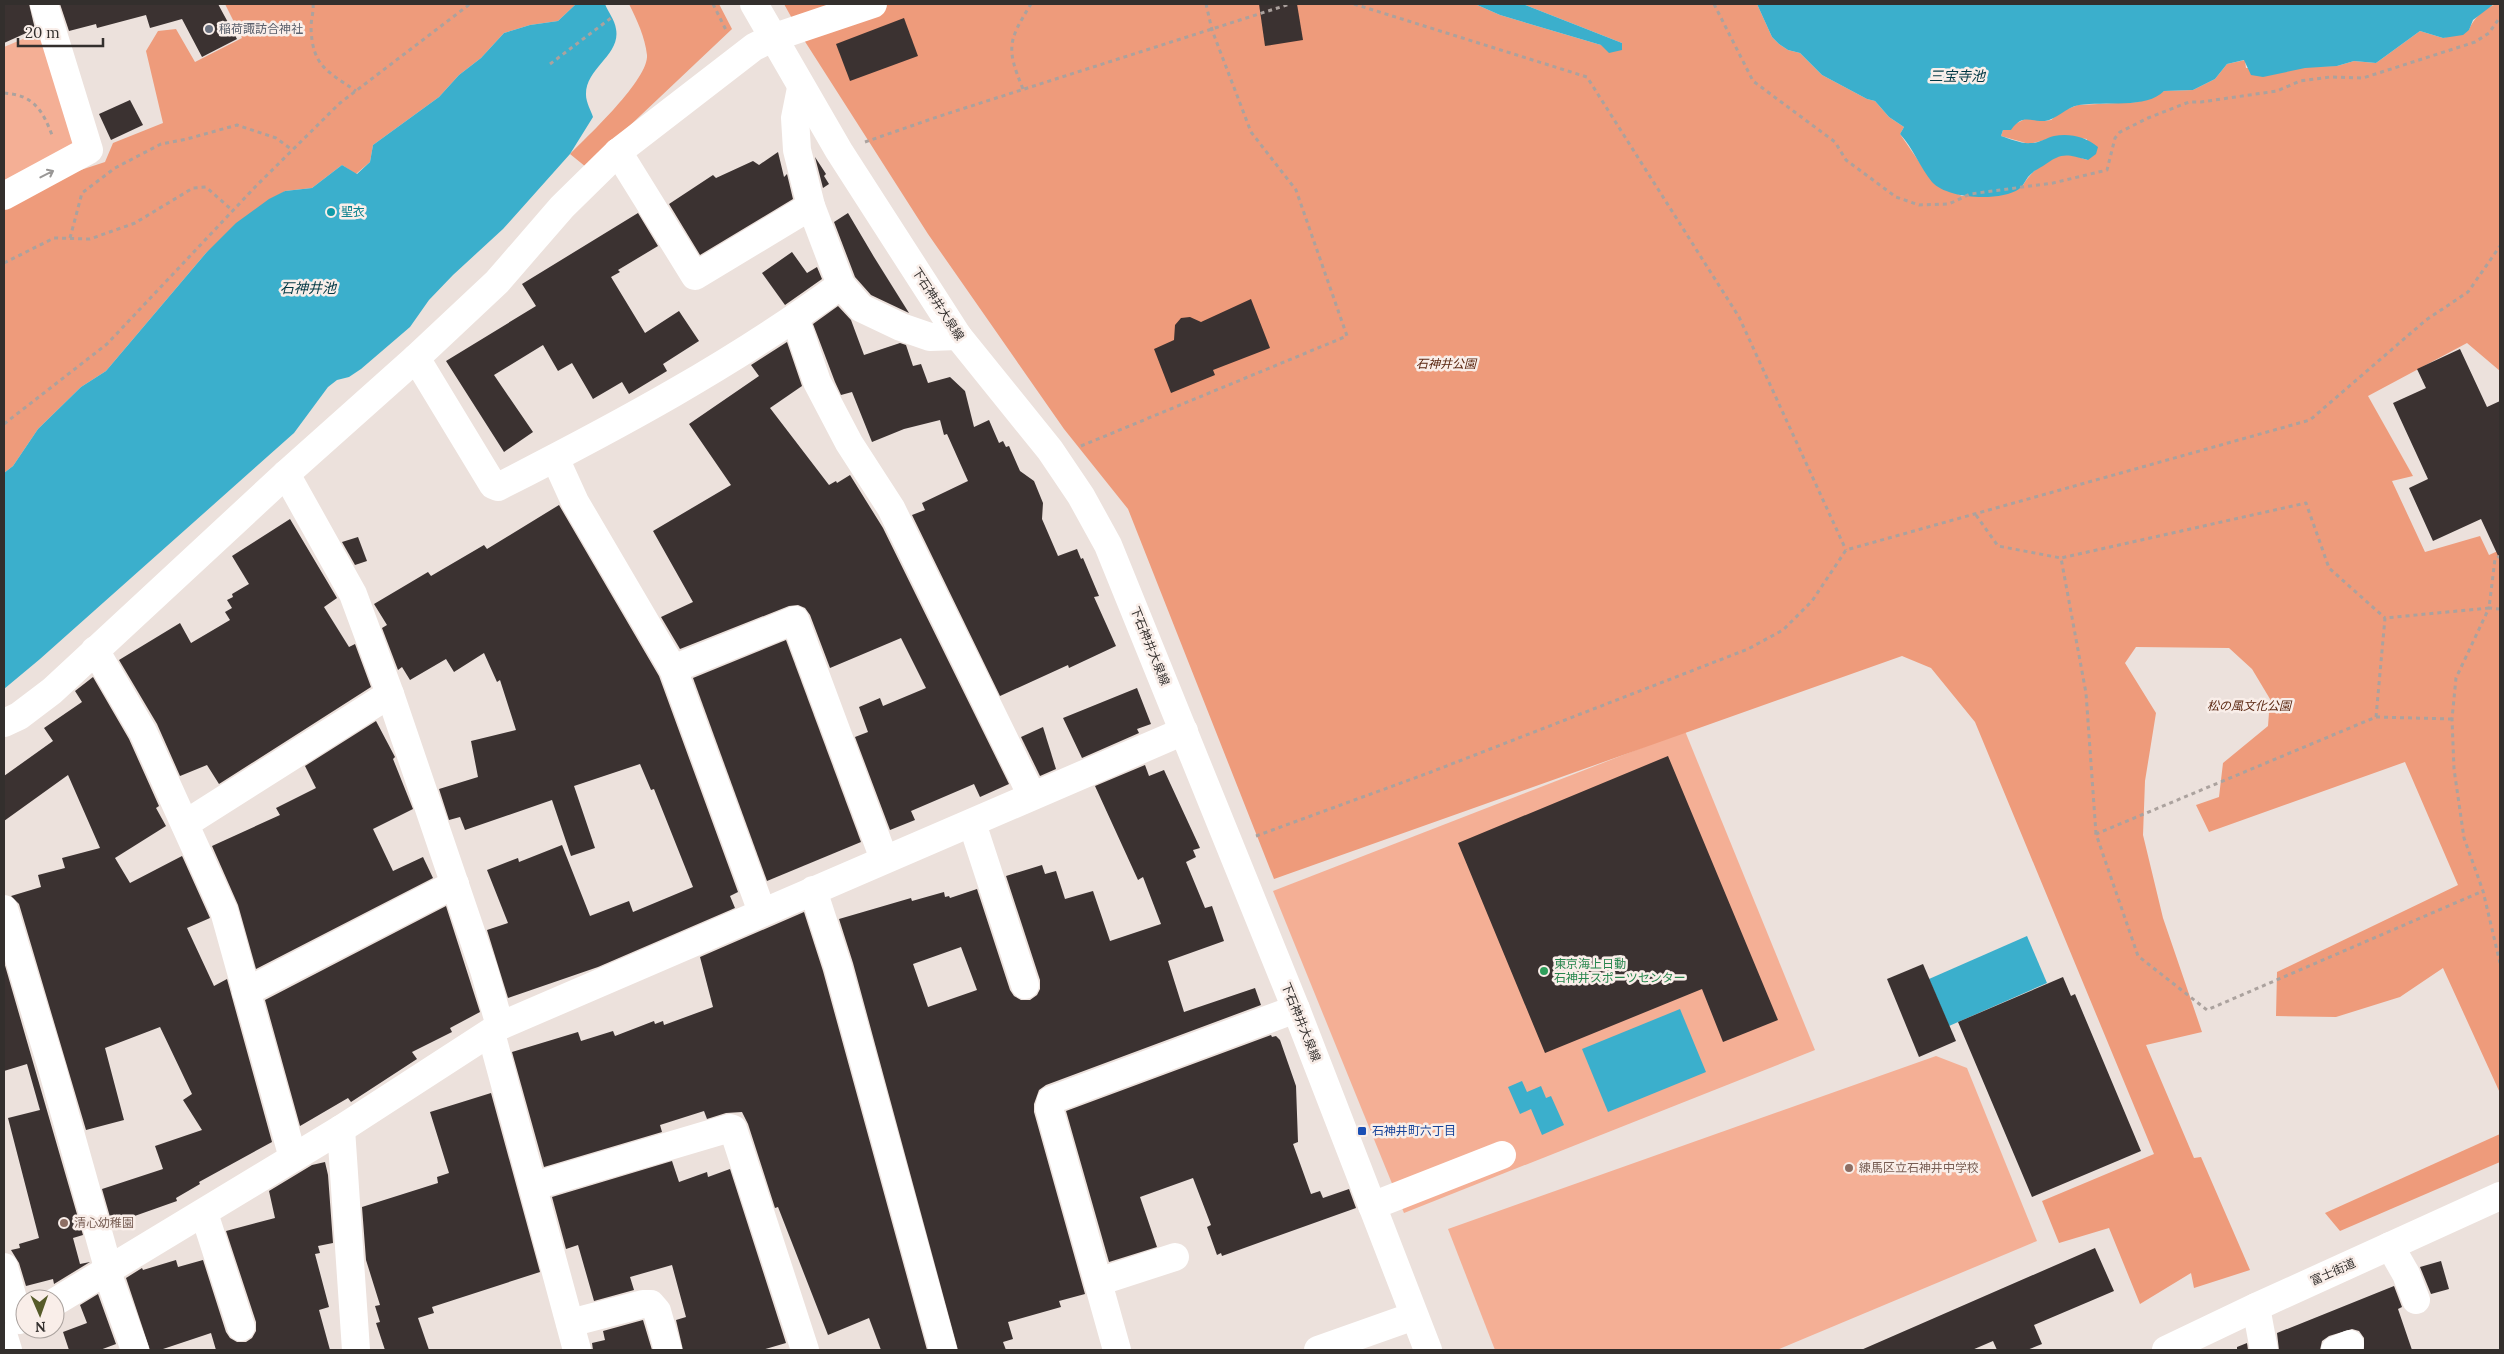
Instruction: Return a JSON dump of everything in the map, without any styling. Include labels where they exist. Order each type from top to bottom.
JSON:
[{"type":"street","points":[[4,196],[89,150],[44,4]]},
{"type":"street","name":"下石神井大泉線","points":[[754,4],[839,151],[958,336],[1050,450],[1082,496],[1108,545],[1132,600],[1296,1009],[1428,1350]]},
{"type":"street","points":[[4,723],[19,716],[52,691],[94,650],[286,474],[416,358],[497,282],[562,207],[618,152],[754,48],[772,38],[873,4]]},
{"type":"street","points":[[801,88],[795,118],[796,150],[811,206],[841,285],[861,308],[901,327],[930,337],[958,336]]},
{"type":"street","points":[[618,152],[695,276],[811,206]]},
{"type":"street","points":[[416,358],[493,485],[498,487],[708,375],[795,318],[841,285]]},
{"type":"street","points":[[795,318],[817,382],[849,443],[891,508],[1032,796]]},
{"type":"street","points":[[555,458],[575,502],[674,669],[762,912]]},
{"type":"street","points":[[286,474],[353,594],[390,694],[484,970],[495,1029],[577,1350]]},
{"type":"street","points":[[674,669],[794,620],[884,859]]},
{"type":"street","points":[[94,650],[143,732],[224,911],[293,1158]]},
{"type":"street","points":[[185,824],[390,694]]},
{"type":"street","points":[[65,1296],[341,1129],[495,1029],[884,859],[1184,731]]},
{"type":"street","points":[[972,823],[1025,985]]},
{"type":"street","points":[[246,992],[455,884]]},
{"type":"street","points":[[813,890],[840,977],[943,1350]]},
{"type":"street","points":[[4,908],[52,1068],[108,1271],[134,1350]]},
{"type":"street","points":[[1117,1350],[1049,1108],[1051,1100],[1296,1009]]},
{"type":"street","points":[[534,1186],[730,1128],[733,1129],[805,1350]]},
{"type":"street","points":[[341,1129],[356,1350]]},
{"type":"street","points":[[1372,1206],[1502,1155]]},
{"type":"street","name":"富士街道","points":[[2166,1350],[2256,1306],[2500,1196]]},
{"type":"street","points":[[204,1213],[241,1327]]},
{"type":"street","points":[[2390,1246],[2406,1274],[2416,1300]]},
{"type":"street","points":[[1098,1282],[1175,1256]]},
{"type":"street","points":[[4,1267],[13,1325],[8,1350]]},
{"type":"street","points":[[570,1323],[643,1304],[651,1304],[657,1311],[668,1350]]},
{"type":"street","points":[[2256,1306],[2264,1350]]},
{"type":"street","points":[[1318,1350],[1414,1316]]},
{"type":"path","points":[[313,4],[311,25],[312,51],[322,66],[356,91]]},
{"type":"path","points":[[4,424],[107,344],[291,149],[356,91],[470,4]]},
{"type":"path","points":[[713,4],[731,39]]},
{"type":"path","points":[[1023,89],[1012,62],[1013,33],[1031,4]]},
{"type":"path","points":[[1080,446],[1347,336],[1296,190],[1251,132],[1212,30],[1206,4]]},
{"type":"path","points":[[839,151],[1023,89],[1290,4]]},
{"type":"path","points":[[1354,4],[1587,77],[1739,318],[1846,550]]},
{"type":"path","points":[[1714,4],[1753,80],[1835,142],[1846,160],[1879,187],[1896,197],[1918,204],[1931,205],[1949,204],[1978,192],[2053,183],[2107,170],[2115,138],[2120,132],[2148,118],[2189,102],[2277,92],[2300,81],[2330,77],[2363,78],[2475,42],[2488,33],[2500,18]]},
{"type":"path","points":[[550,64],[611,18]]},
{"type":"path","points":[[4,93],[21,96],[35,103],[48,123],[65,164]]},
{"type":"path","points":[[70,238],[82,193],[115,168],[162,144],[187,139],[237,124],[276,138],[291,149]]},
{"type":"path","points":[[4,263],[54,238],[90,239],[135,223],[193,188],[206,187],[233,211]]},
{"type":"path","points":[[1247,840],[1431,772],[1748,649],[1783,630],[1812,601],[1846,550],[1888,536],[1976,515],[2310,420],[2426,320],[2468,292],[2500,246]]},
{"type":"path","points":[[1976,515],[1998,546],[2061,558],[2306,503],[2330,568],[2385,618],[2489,608],[2500,609]]},
{"type":"path","points":[[2500,556],[2495,559],[2489,608],[2456,678],[2452,719],[2454,769],[2464,838],[2483,891],[2500,963]]},
{"type":"path","points":[[2061,558],[2086,693],[2096,834],[2138,956],[2207,1010],[2483,891]]},
{"type":"path","points":[[2376,717],[2385,618]]},
{"type":"path","points":[[2096,834],[2376,717],[2452,719]]},
{"type":"shaded area","points":[[42,31],[77,142],[4,182],[4,47]]},
{"type":"shaded area","name":"東京海上日動 石神井スポーツセンター","points":[[1685,731],[1815,1050],[1404,1213],[1273,891]]},
{"type":"shaded area","points":[[1936,1056],[1967,1068],[2037,1241],[1777,1350],[1495,1350],[1448,1229]]},
{"type":"green space","points":[[225,4],[576,4],[558,21],[530,25],[504,33],[481,58],[459,75],[439,97],[373,145],[370,162],[356,174],[342,165],[312,188],[285,191],[206,253],[106,371],[81,387],[38,429],[13,466],[4,473],[4,192],[32,186],[105,162],[113,143],[163,123],[146,51],[158,31],[176,29],[195,62],[242,38]]},
{"type":"green space","points":[[629,4],[719,4],[732,29],[586,167],[570,154],[616,107],[638,78],[645,65],[647,55],[644,42],[638,22]]},
{"type":"green space","name":"石神井公園","points":[[784,4],[1475,4],[1500,15],[1601,45],[1622,43],[1523,4],[1757,4],[1772,37],[1779,44],[1788,50],[1800,53],[1822,75],[1867,99],[1875,101],[1889,117],[1904,127],[1900,134],[1933,182],[1962,196],[2023,185],[2037,168],[2058,156],[2072,155],[2088,160],[2087,139],[2061,136],[2029,144],[2001,136],[2003,130],[2027,118],[2044,121],[2051,120],[2062,111],[2078,105],[2138,102],[2164,91],[2193,90],[2215,79],[2227,64],[2245,60],[2246,68],[2337,66],[2354,61],[2376,63],[2420,31],[2443,38],[2469,30],[2482,13],[2491,6],[2500,4],[2500,371],[2467,343],[2368,396],[2413,476],[2392,481],[2425,552],[2480,536],[2489,555],[2500,550],[2500,1093],[2443,968],[2400,997],[2336,1017],[2276,1016],[2277,972],[2458,885],[2405,762],[2209,832],[2196,805],[2219,797],[2223,763],[2268,726],[2270,699],[2252,669],[2229,648],[2136,647],[2125,663],[2156,713],[2145,781],[2143,835],[2163,918],[2202,1032],[2146,1045],[2194,1158],[2201,1157],[2250,1270],[2194,1288],[2191,1273],[2140,1304],[2109,1228],[2059,1243],[2042,1201],[2154,1154],[1975,722],[1931,668],[1902,656],[1274,879],[1128,509],[1064,429],[928,234],[804,40]]},
{"type":"green space","points":[[2500,1134],[2500,1162],[2340,1231],[2325,1213]]},
{"type":"water","name":"石神井池","points":[[576,4],[605,4],[613,19],[616,38],[613,46],[587,85],[586,98],[593,117],[570,154],[503,229],[429,300],[410,327],[361,369],[349,377],[337,380],[328,387],[294,433],[4,689],[4,473],[13,466],[38,429],[81,387],[106,371],[206,253],[236,223],[269,199],[285,191],[312,188],[342,165],[357,174],[370,162],[373,145],[439,97],[459,75],[481,58],[504,33],[530,25],[558,21]]},
{"type":"water","points":[[1475,4],[1523,4],[1622,43],[1622,50],[1609,53],[1601,45],[1500,15]]},
{"type":"water","name":"三宝寺池","points":[[1757,4],[2494,4],[2473,20],[2469,30],[2463,35],[2443,38],[2420,31],[2376,63],[2354,61],[2337,66],[2305,68],[2263,77],[2251,75],[2244,60],[2227,64],[2215,79],[2193,90],[2164,91],[2156,97],[2136,102],[2079,105],[2049,120],[2023,120],[2011,130],[2003,130],[2001,136],[2027,143],[2060,135],[2083,138],[2098,147],[2096,154],[2088,160],[2060,156],[2032,173],[2019,189],[2000,196],[1974,197],[1949,192],[1939,188],[1932,182],[1900,134],[1904,127],[1889,117],[1875,101],[1867,99],[1822,75],[1800,53],[1788,50],[1779,44],[1772,37]]},
{"type":"water","points":[[2027,936],[2047,983],[1949,1026],[1929,979]]},
{"type":"water","points":[[1680,1009],[1706,1072],[1608,1112],[1582,1049]]},
{"type":"water","points":[[1522,1081],[1527,1092],[1541,1086],[1546,1098],[1551,1096],[1564,1125],[1542,1135],[1531,1109],[1520,1114],[1508,1087]]},
{"type":"building","points":[[4,4],[29,4],[35,29],[4,43]]},
{"type":"building","points":[[60,4],[218,4],[237,39],[202,57],[182,19],[150,28],[146,15],[97,28],[96,24],[69,31]]},
{"type":"building","points":[[1259,4],[1297,4],[1303,40],[1265,46]]},
{"type":"building","points":[[904,18],[918,56],[850,81],[836,44]]},
{"type":"building","points":[[130,100],[143,125],[111,140],[99,114]]},
{"type":"building","points":[[778,152],[784,177],[787,174],[793,199],[700,255],[669,204],[713,175],[716,178],[753,161],[759,165]]},
{"type":"building","points":[[815,157],[826,174],[824,176],[829,184],[823,188]]},
{"type":"building","points":[[638,213],[658,246],[618,270],[620,272],[611,277],[645,333],[679,311],[699,341],[663,364],[667,371],[629,394],[622,382],[593,399],[572,363],[558,371],[543,345],[494,375],[533,432],[504,452],[446,361],[536,306],[522,284]]},
{"type":"building","points":[[848,213],[909,313],[871,295],[855,277],[834,222]]},
{"type":"building","points":[[792,252],[807,273],[817,267],[822,279],[785,305],[762,273]]},
{"type":"building","points":[[1251,299],[1270,348],[1213,370],[1215,375],[1171,393],[1154,349],[1174,340],[1175,325],[1181,318],[1190,317],[1201,322]]},
{"type":"building","points":[[838,306],[851,320],[864,355],[900,343],[906,345],[913,366],[921,364],[928,383],[950,377],[965,391],[974,427],[989,420],[999,443],[1003,441],[1006,447],[1009,446],[1020,471],[1034,481],[1043,503],[1042,519],[1058,556],[1077,549],[1081,559],[1083,558],[1099,596],[1094,597],[1116,646],[1069,668],[1068,665],[1000,696],[912,515],[925,510],[922,503],[968,481],[947,434],[944,435],[940,420],[904,429],[872,442],[852,392],[841,395],[813,324]]},
{"type":"building","points":[[787,342],[802,386],[770,408],[829,485],[836,481],[837,483],[850,475],[883,528],[1009,784],[980,797],[974,784],[911,811],[915,820],[890,830],[855,737],[868,732],[859,707],[880,698],[883,706],[926,688],[901,638],[830,668],[810,615],[805,608],[798,605],[789,606],[680,649],[661,617],[693,602],[653,531],[731,485],[689,424],[759,376],[751,365]]},
{"type":"building","points":[[2460,349],[2487,407],[2500,401],[2500,560],[2481,519],[2433,541],[2409,488],[2428,479],[2393,403],[2426,388],[2417,369]]},
{"type":"building","points":[[559,505],[659,676],[738,892],[730,896],[735,908],[598,967],[508,998],[487,930],[508,923],[487,870],[518,858],[519,862],[562,845],[590,916],[629,901],[633,912],[693,887],[654,789],[651,790],[640,764],[574,786],[595,848],[571,856],[552,800],[465,830],[460,817],[449,820],[439,789],[478,777],[471,741],[516,730],[500,680],[497,682],[484,653],[454,672],[446,659],[410,680],[402,667],[398,670],[382,628],[387,625],[374,604],[428,572],[431,576],[484,545],[487,549]]},
{"type":"building","points":[[290,519],[337,598],[324,607],[349,647],[355,644],[371,687],[219,784],[207,765],[180,776],[157,724],[119,660],[180,623],[191,643],[230,620],[225,612],[232,608],[227,600],[233,597],[232,594],[249,584],[232,556]]},
{"type":"building","points":[[358,537],[367,561],[355,565],[342,542]]},
{"type":"building","points":[[786,640],[861,842],[767,881],[693,678]]},
{"type":"building","points":[[93,677],[129,739],[159,806],[156,808],[166,826],[115,858],[130,883],[182,856],[210,918],[187,928],[214,986],[227,979],[272,1142],[199,1182],[200,1184],[176,1198],[177,1201],[112,1224],[102,1189],[163,1169],[155,1146],[202,1130],[183,1100],[192,1094],[160,1027],[105,1048],[124,1120],[86,1130],[19,904],[11,896],[41,887],[38,875],[65,868],[62,858],[100,848],[68,775],[4,821],[4,776],[53,741],[44,728],[82,702],[75,691]]},
{"type":"building","points":[[1137,688],[1151,724],[1137,729],[1139,733],[1082,758],[1063,718]]},
{"type":"building","points":[[376,721],[395,757],[393,759],[413,809],[373,829],[393,871],[423,857],[433,878],[256,969],[238,905],[212,846],[280,815],[276,808],[316,788],[305,766]]},
{"type":"building","points":[[1043,727],[1056,769],[1040,776],[1021,737]]},
{"type":"building","points":[[1668,756],[1778,1020],[1723,1042],[1702,989],[1545,1053],[1458,843]]},
{"type":"building","points":[[1145,765],[1149,776],[1164,770],[1200,848],[1193,850],[1196,857],[1186,862],[1205,908],[1212,906],[1224,941],[1168,961],[1184,1012],[1255,988],[1261,1005],[1046,1085],[1039,1090],[1034,1104],[1034,1112],[1085,1294],[1059,1301],[1061,1307],[1008,1322],[1013,1339],[1003,1342],[1006,1350],[958,1350],[853,963],[839,919],[911,898],[912,901],[944,892],[945,897],[949,896],[950,898],[977,889],[1010,990],[1014,996],[1021,1000],[1030,1000],[1037,995],[1040,989],[1040,980],[1006,876],[1042,865],[1045,874],[1056,871],[1065,899],[1093,891],[1110,941],[1161,924],[1143,877],[1138,880],[1095,786]],"holes":[[[961,947],[977,990],[928,1007],[913,964]]]},
{"type":"building","points":[[446,906],[480,1012],[450,1028],[452,1032],[412,1052],[417,1059],[351,1102],[348,1098],[300,1126],[265,1000]]},
{"type":"building","points":[[804,912],[823,971],[927,1350],[881,1350],[869,1318],[828,1335],[778,1207],[775,1208],[748,1124],[742,1112],[726,1113],[707,1119],[704,1111],[660,1125],[662,1132],[544,1167],[512,1052],[578,1032],[581,1041],[613,1031],[615,1036],[654,1021],[655,1024],[663,1021],[664,1025],[713,1007],[700,957]]},
{"type":"building","points":[[4,962],[83,1235],[73,1238],[80,1264],[90,1262],[54,1284],[53,1279],[26,1286],[19,1263],[11,1250],[20,1248],[19,1244],[39,1238],[8,1118],[40,1110],[27,1064],[4,1071]]},
{"type":"building","points":[[1923,964],[1956,1041],[1919,1057],[1887,979]]},
{"type":"building","points":[[2063,977],[2071,996],[2075,994],[2141,1151],[2032,1197],[1958,1022]]},
{"type":"building","points":[[1271,1035],[1272,1037],[1276,1036],[1280,1040],[1296,1086],[1298,1142],[1293,1144],[1311,1194],[1320,1191],[1323,1198],[1349,1189],[1356,1208],[1222,1256],[1221,1253],[1217,1255],[1207,1227],[1211,1225],[1193,1178],[1140,1197],[1157,1247],[1109,1262],[1066,1111]]},
{"type":"building","points":[[491,1093],[540,1272],[432,1307],[434,1313],[418,1318],[429,1350],[385,1350],[376,1323],[380,1322],[375,1306],[380,1305],[366,1260],[362,1207],[438,1183],[437,1177],[449,1173],[430,1112]]},
{"type":"building","points":[[672,1161],[679,1182],[707,1172],[708,1177],[730,1169],[786,1343],[762,1350],[683,1350],[676,1320],[686,1317],[672,1265],[630,1277],[634,1290],[594,1301],[578,1245],[566,1249],[552,1197]]},
{"type":"building","points":[[325,1162],[328,1175],[333,1243],[318,1246],[320,1253],[315,1254],[329,1307],[319,1310],[330,1350],[216,1350],[211,1333],[160,1350],[150,1350],[126,1278],[142,1268],[143,1270],[176,1260],[178,1267],[203,1260],[226,1332],[230,1338],[237,1342],[246,1342],[252,1338],[256,1331],[256,1322],[226,1231],[275,1218],[269,1191],[312,1165]]},
{"type":"building","points":[[2095,1248],[2114,1291],[2034,1325],[2042,1344],[2027,1350],[1997,1350],[1993,1341],[1972,1350],[1861,1350]]},
{"type":"building","points":[[2441,1261],[2449,1289],[2431,1294],[2420,1267]]},
{"type":"building","points":[[2394,1286],[2402,1307],[2398,1309],[2412,1350],[2364,1350],[2364,1338],[2359,1331],[2352,1329],[2329,1336],[2322,1341],[2320,1350],[2279,1350],[2277,1333]]},
{"type":"building","points":[[98,1294],[116,1344],[100,1350],[69,1350],[65,1331],[87,1323],[80,1305]]},
{"type":"building","points":[[643,1320],[652,1350],[593,1350],[592,1343],[605,1340],[603,1331]]},
{"type":"building","points":[[2247,1343],[2248,1350],[2237,1350],[2237,1347]]},
{"type":"place","name":"稲荷諏訪合神社","points":[[209,29]]},
{"type":"place","name":"聖衣","points":[[331,212]]},
{"type":"place","name":"東京海上日動 石神井スポーツセンター","points":[[1544,971]]},
{"type":"place","name":"石神井町六丁目","points":[[1362,1131]]},
{"type":"place","name":"練馬区立石神井中学校","points":[[1849,1168]]},
{"type":"place","name":"清心幼稚園","points":[[64,1223]]},
{"type":"park label","name":"松の風文化公園","points":[[2249,706]]}]
